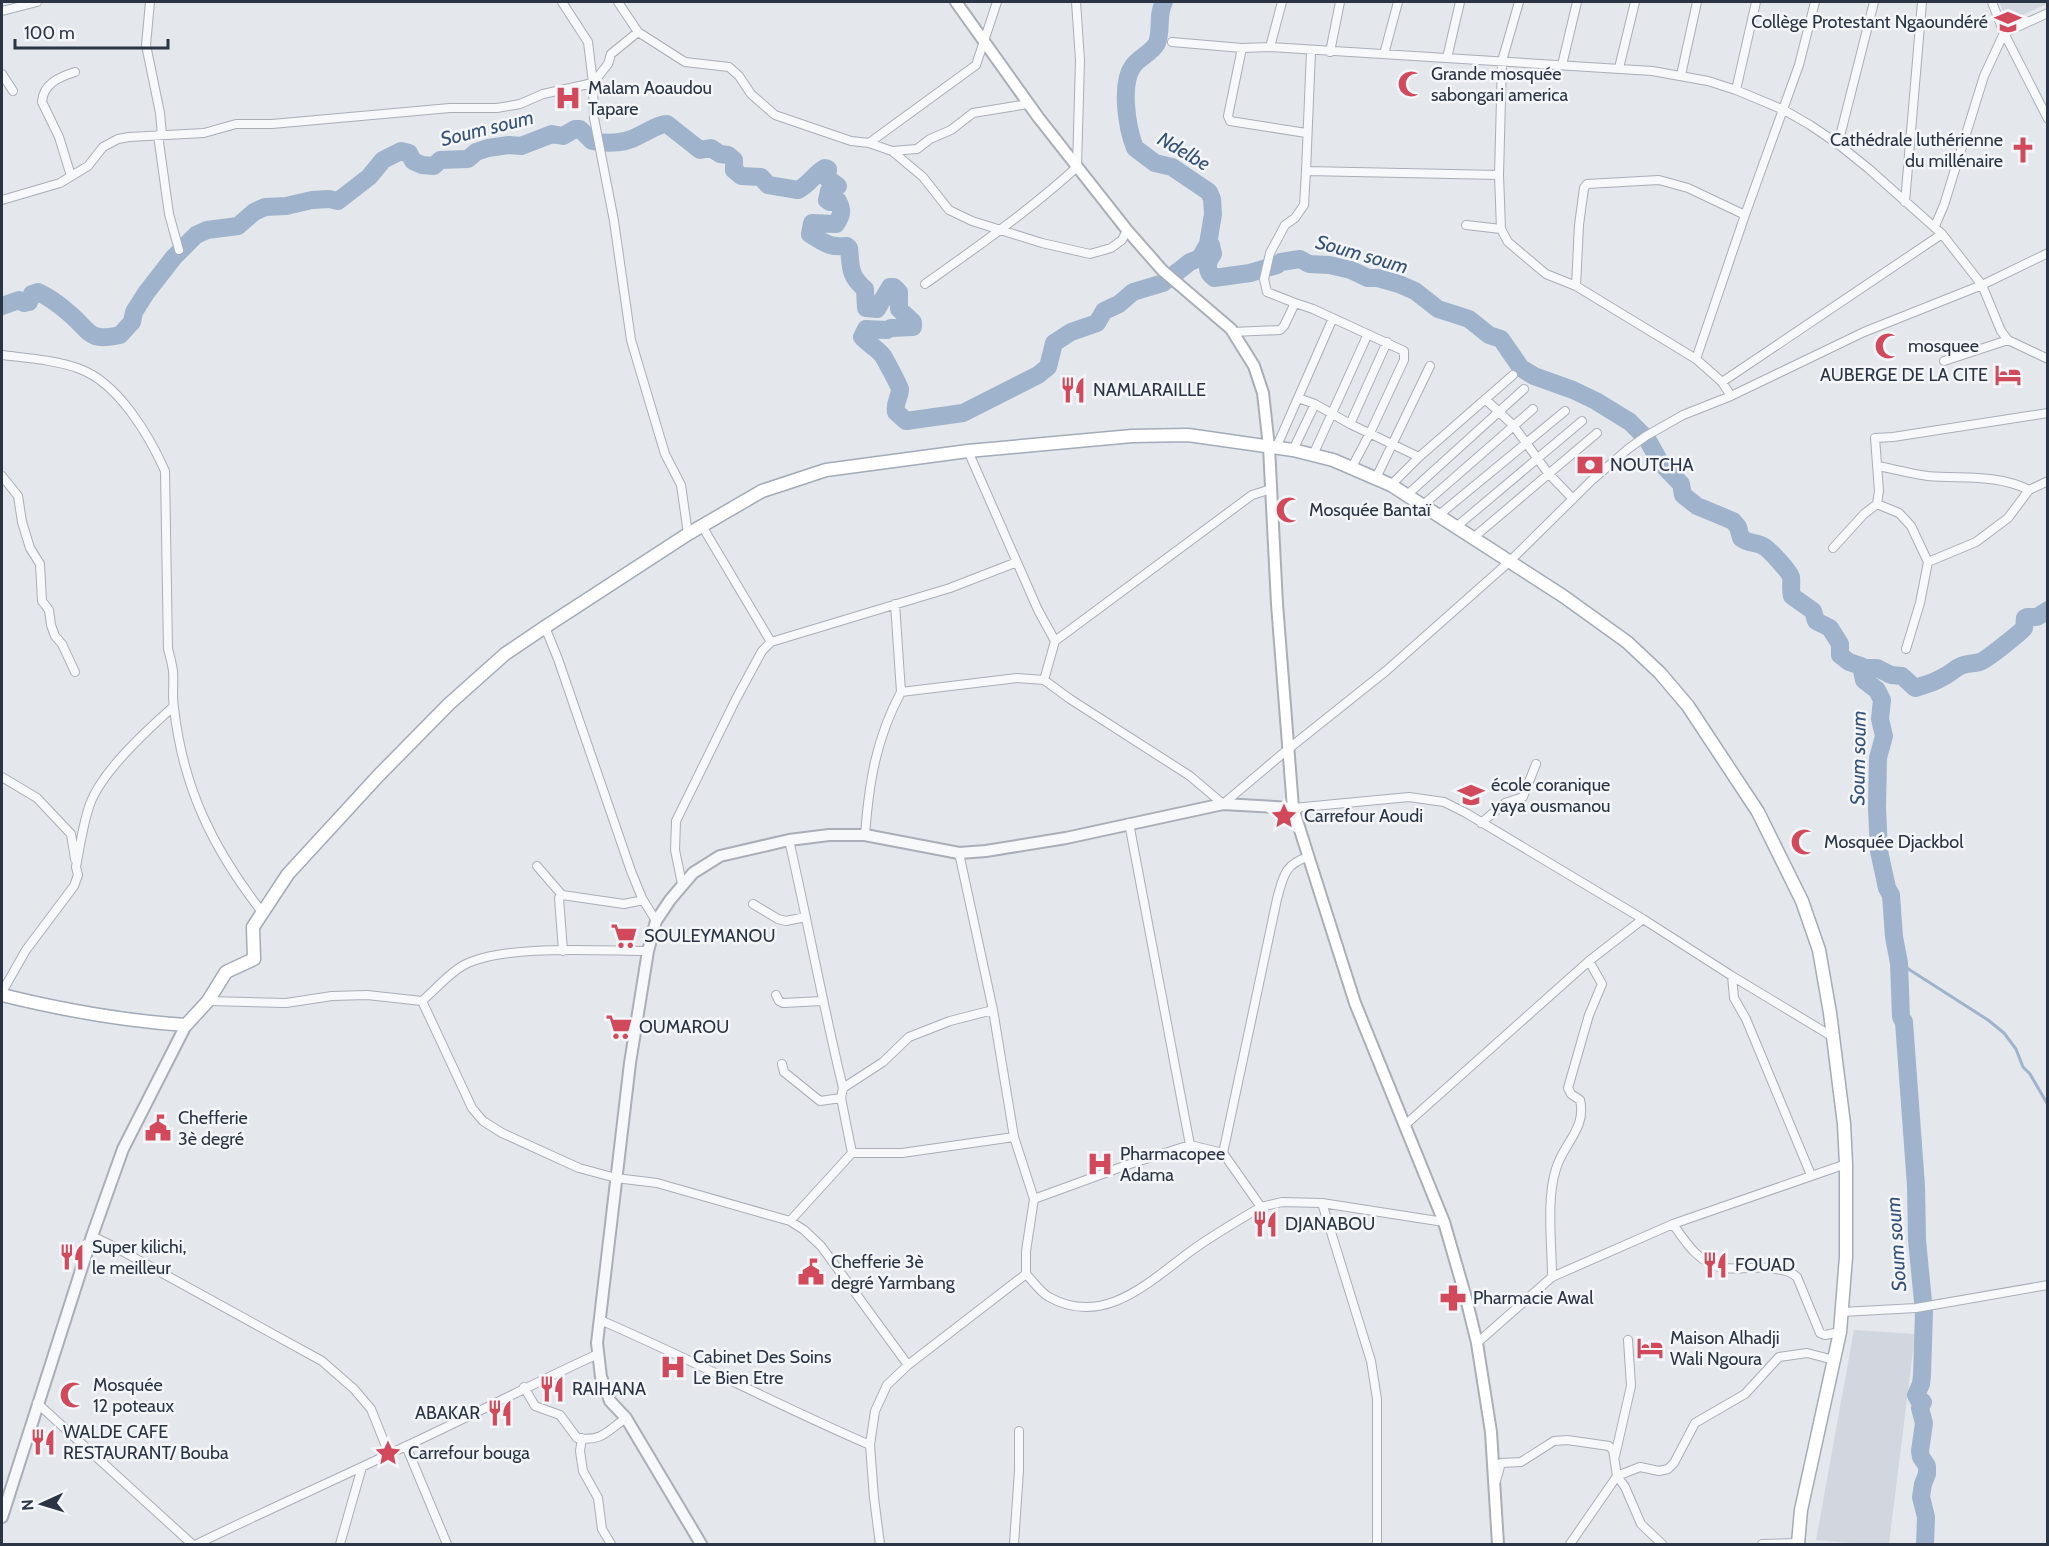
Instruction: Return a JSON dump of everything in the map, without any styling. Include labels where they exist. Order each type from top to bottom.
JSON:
[{"type":"main road","points":[[956,2],[1028,104],[1127,230],[1162,270],[1233,332],[1254,366],[1263,393],[1273,447],[1271,489],[1287,750],[1293,808],[1355,1003],[1444,1222],[1477,1342],[1491,1432],[1498,1545]]},
{"type":"main road","points":[[2,994],[59,1009],[143,1022],[186,1025],[208,1001],[226,972],[254,959],[253,927],[296,866],[379,775],[449,704],[505,654],[688,534],[762,490],[826,470],[968,451],[1132,436],[1188,435],[1313,455],[1352,467],[1391,485],[1563,596],[1627,642],[1660,673],[1688,706],[1758,812],[1803,901],[1819,950],[1844,1124],[1846,1257],[1840,1332],[1801,1510],[1798,1544]]},
{"type":"street","points":[[2,11],[37,2]]},
{"type":"street","points":[[150,2],[146,45],[160,113],[160,135],[169,214],[179,250]]},
{"type":"street","points":[[562,2],[588,42],[594,118],[614,221],[631,340],[665,454],[681,485],[688,534]]},
{"type":"street","points":[[618,2],[638,32],[686,62],[729,67],[739,76],[751,94],[775,115],[851,141],[869,143],[892,151],[923,177],[949,210],[972,221],[1000,231],[1090,254],[1111,248],[1122,240],[1127,230]]},
{"type":"street","points":[[869,143],[976,65],[997,2]]},
{"type":"street","points":[[925,284],[1000,231],[1077,167],[1080,60],[1076,2]]},
{"type":"street","points":[[1270,48],[1282,2]]},
{"type":"street","points":[[1330,52],[1340,2]]},
{"type":"street","points":[[1384,54],[1398,2]]},
{"type":"street","points":[[1447,58],[1460,2]]},
{"type":"street","points":[[1519,2],[1502,61],[1499,174],[1502,229],[1508,242],[1546,274],[1576,286],[1696,359],[1722,382],[1731,396]]},
{"type":"street","points":[[1562,65],[1577,2]]},
{"type":"street","points":[[1619,68],[1635,2]]},
{"type":"street","points":[[1681,75],[1697,2]]},
{"type":"street","points":[[1736,90],[1756,2]]},
{"type":"street","points":[[1696,359],[1799,65],[1815,2]]},
{"type":"street","points":[[1838,144],[1874,2]]},
{"type":"street","points":[[1905,202],[1922,2]]},
{"type":"street","points":[[1992,2],[2004,33],[2048,119]]},
{"type":"street","points":[[1935,226],[1944,205],[1984,76],[2004,33],[2048,13]]},
{"type":"street","points":[[2,200],[60,183],[88,166],[103,147],[118,139],[204,133],[236,124],[272,124],[450,108],[497,108],[520,104],[543,94],[593,83],[608,64],[611,54],[638,32]]},
{"type":"street","points":[[1172,42],[1242,48],[1619,68],[1681,75],[1736,90],[1784,110],[1838,144],[1935,226],[1982,285],[2001,331],[2008,340],[2048,359]]},
{"type":"street","points":[[1242,48],[1228,116],[1230,121],[1306,133]]},
{"type":"street","points":[[1311,51],[1304,205],[1279,236],[1265,275],[1267,292],[1333,318],[1367,336],[1387,342],[1404,351],[1405,356],[1370,434],[1352,467]]},
{"type":"street","points":[[71,176],[68,160],[42,98],[57,78],[75,72]]},
{"type":"street","points":[[2,74],[13,90]]},
{"type":"street","points":[[892,151],[917,149],[930,139],[951,130],[973,113],[1028,104]]},
{"type":"street","points":[[1306,171],[1499,174]]},
{"type":"street","points":[[1576,286],[1579,225],[1584,188],[1587,184],[1659,180],[1688,188],[1745,215]]},
{"type":"street","points":[[1466,225],[1502,229]]},
{"type":"street","points":[[1722,382],[1942,234]]},
{"type":"street","points":[[1223,804],[1386,671],[1509,562],[1628,449],[1646,436],[1683,415],[1731,396],[1864,332],[1982,285],[2047,255]]},
{"type":"street","points":[[1233,332],[1280,330],[1295,303]]},
{"type":"street","points":[[1273,447],[1298,398],[1333,318]]},
{"type":"street","points":[[1313,455],[1367,336]]},
{"type":"street","points":[[1944,361],[2008,340]]},
{"type":"street","points":[[1350,424],[1387,342]]},
{"type":"street","points":[[2,355],[34,358],[80,369],[106,384],[126,405],[159,457],[165,471],[168,649],[173,672],[173,707],[184,767],[208,831],[239,883],[262,912]]},
{"type":"street","points":[[1376,478],[1430,366]]},
{"type":"street","points":[[1391,485],[1419,457],[1513,375]]},
{"type":"street","points":[[1407,495],[1524,389]]},
{"type":"street","points":[[1298,398],[1315,404],[1350,424],[1419,457]]},
{"type":"street","points":[[1485,399],[1514,425],[1548,473],[1573,499]]},
{"type":"street","points":[[1293,450],[1315,404]]},
{"type":"street","points":[[1423,505],[1533,409]]},
{"type":"street","points":[[1439,515],[1565,411]]},
{"type":"street","points":[[1877,504],[1878,466],[1875,438],[2048,413]]},
{"type":"street","points":[[1456,527],[1582,421]]},
{"type":"street","points":[[1473,538],[1597,433]]},
{"type":"street","points":[[968,451],[1055,641]]},
{"type":"street","points":[[1878,466],[1927,476],[1992,479],[2017,483],[2030,489]]},
{"type":"street","points":[[2,476],[18,496],[22,522],[30,548],[40,564],[42,601],[49,610],[55,636],[62,644],[75,672]]},
{"type":"street","points":[[1928,562],[1976,542],[1996,529],[2008,518],[2030,489],[2048,481]]},
{"type":"street","points":[[1044,680],[1055,641],[1252,495],[1271,489]]},
{"type":"street","points":[[1833,548],[1864,514],[1877,504]]},
{"type":"street","points":[[1877,504],[1899,513],[1911,526],[1928,562],[1920,603],[1906,650]]},
{"type":"street","points":[[702,526],[771,642]]},
{"type":"street","points":[[682,884],[675,850],[676,821],[746,680],[762,651],[771,642],[950,588],[1017,562]]},
{"type":"street","points":[[866,835],[872,771],[878,746],[890,714],[902,692],[895,604]]},
{"type":"street","points":[[545,627],[631,871],[643,900],[656,921]]},
{"type":"street","points":[[902,692],[1017,678],[1044,680],[1190,776],[1223,804]]},
{"type":"street","points":[[76,867],[90,803],[99,787],[144,733],[173,707]]},
{"type":"street","points":[[1481,823],[1505,803],[1523,796],[1536,764]]},
{"type":"street","points":[[2,777],[37,798],[71,834],[78,875],[74,886],[26,950],[2,994]]},
{"type":"street","points":[[701,1545],[626,1418],[610,1401],[601,1377],[597,1343],[631,1061],[648,951],[656,921],[682,884],[693,873],[720,856],[789,840],[829,835],[866,835],[959,853],[986,851],[1066,838],[1223,804],[1293,808],[1398,797],[1426,798],[1444,802],[1481,823],[1643,919],[1833,1037]]},
{"type":"street","points":[[1129,824],[1190,1145]]},
{"type":"street","points":[[789,840],[822,1001],[843,1088],[841,1098],[852,1153]]},
{"type":"street","points":[[959,853],[993,1010],[1014,1137],[1034,1199],[1026,1251],[1026,1274],[1048,1296],[1069,1305],[1096,1307],[1117,1301],[1142,1289],[1192,1251],[1261,1207],[1282,1202],[1322,1203],[1444,1222]]},
{"type":"street","points":[[1222,1153],[1284,874],[1297,860],[1308,857]]},
{"type":"street","points":[[537,866],[562,895],[624,904],[643,900]]},
{"type":"street","points":[[562,895],[560,898],[563,951]]},
{"type":"street","points":[[753,904],[778,919],[786,921],[806,917]]},
{"type":"street","points":[[1405,1125],[1589,961],[1643,919]]},
{"type":"street","points":[[208,1001],[286,1003],[332,996],[367,995],[422,1001],[463,965],[481,958],[563,951],[648,951]]},
{"type":"street","points":[[1552,1277],[1550,1245],[1552,1191],[1556,1168],[1580,1125],[1582,1111],[1580,1100],[1571,1094],[1568,1088],[1589,1015],[1602,984],[1589,961]]},
{"type":"street","points":[[1732,976],[1734,998],[1746,1019],[1811,1175]]},
{"type":"street","points":[[776,995],[783,1003],[822,1001]]},
{"type":"street","points":[[422,1001],[472,1108],[483,1121],[502,1133],[579,1168],[616,1178],[657,1184],[790,1221],[821,1246],[908,1365]]},
{"type":"street","points":[[843,1088],[883,1062],[909,1037],[950,1021],[993,1010]]},
{"type":"street","points":[[2,1517],[37,1402],[123,1149],[186,1025]]},
{"type":"street","points":[[782,1064],[784,1072],[820,1101],[841,1098]]},
{"type":"street","points":[[790,1221],[852,1153],[902,1154],[1014,1137]]},
{"type":"street","points":[[1034,1199],[1190,1145],[1222,1153],[1261,1207]]},
{"type":"street","points":[[1477,1342],[1552,1277],[1673,1224],[1846,1164]]},
{"type":"street","points":[[1322,1203],[1371,1361],[1376,1389],[1377,1545]]},
{"type":"street","points":[[1673,1224],[1688,1246],[1706,1262],[1725,1268],[1758,1266],[1792,1273],[1797,1277],[1820,1333],[1825,1335],[1840,1332]]},
{"type":"street","points":[[92,1236],[322,1361],[354,1389],[371,1409],[389,1454]]},
{"type":"street","points":[[880,1545],[870,1445],[875,1411],[887,1385],[908,1365],[1026,1274]]},
{"type":"street","points":[[1842,1312],[1916,1308],[2048,1285]]},
{"type":"street","points":[[600,1320],[870,1445]]},
{"type":"street","points":[[1614,1465],[1631,1386],[1628,1340]]},
{"type":"street","points":[[1570,1545],[1617,1476],[1640,1467],[1659,1471],[1668,1469],[1674,1463],[1678,1451],[1695,1422],[1745,1394],[1779,1357],[1807,1353],[1834,1360]]},
{"type":"street","points":[[37,1402],[195,1545],[429,1435],[524,1387],[598,1354]]},
{"type":"street","points":[[524,1387],[535,1406],[560,1415],[577,1438],[590,1440],[602,1436],[626,1418]]},
{"type":"street","points":[[1014,1545],[1019,1431]]},
{"type":"street","points":[[582,1438],[580,1451],[583,1471],[598,1498],[602,1529],[610,1545]]},
{"type":"street","points":[[1494,1491],[1501,1463],[1521,1462],[1554,1441],[1568,1440],[1609,1446],[1613,1450],[1617,1476],[1625,1487],[1641,1524],[1662,1545]]},
{"type":"street","points":[[406,1446],[447,1545]]},
{"type":"street","points":[[340,1545],[362,1467]]},
{"type":"street","points":[[1762,1545],[1798,1544]]},
{"type":"shaded area","points":[[1999,2],[2047,2],[2047,4],[2008,21]]},
{"type":"shaded area","points":[[1854,1330],[1915,1334],[1889,1544],[1816,1540]]},
{"type":"waterway","name":"Ndelbe","points":[[1164,2],[1157,43],[1133,66],[1129,74],[1126,95],[1127,118],[1135,148],[1155,163],[1172,167],[1209,192],[1213,214],[1208,244]]},
{"type":"waterway","name":"Soum soum","points":[[2,306],[19,300],[24,303],[29,302],[32,294],[38,292],[63,308],[91,334],[102,337],[120,335],[132,322],[134,312],[146,293],[174,257],[196,235],[207,230],[238,226],[254,212],[265,207],[286,206],[312,200],[338,201],[369,177],[383,160],[401,151],[409,153],[413,161],[422,165],[434,166],[440,160],[468,159],[476,152],[488,148],[521,146],[552,134],[563,136],[575,129],[580,129],[592,141],[604,143],[628,140],[657,126],[667,124],[700,150],[711,148],[720,154],[728,155],[734,160],[734,170],[741,176],[761,177],[768,185],[798,190],[821,170],[828,169],[827,178],[838,186],[829,191],[827,200],[838,201],[841,215],[836,224],[812,223],[810,234],[827,244],[849,248],[853,275],[865,289],[866,308],[877,309],[890,287],[894,287],[899,292],[899,309],[913,322],[913,327],[887,330],[866,329],[862,337],[881,353],[892,373],[900,389],[896,412],[906,421],[963,413],[1038,375],[1048,367],[1054,343],[1071,332],[1097,323],[1104,311],[1119,304],[1133,292],[1163,283],[1190,262],[1200,258],[1208,244],[1211,245],[1213,254],[1209,260],[1208,269],[1214,278],[1250,273],[1281,262],[1300,259],[1309,264],[1329,265],[1351,270],[1368,278],[1378,278],[1399,284],[1415,291],[1438,309],[1469,319],[1489,335],[1501,339],[1521,368],[1534,376],[1596,401],[1630,422],[1647,439],[1660,462],[1681,484],[1683,495],[1697,506],[1733,521],[1738,527],[1741,538],[1770,551],[1791,577],[1792,596],[1813,611],[1816,621],[1830,628],[1840,644],[1840,655],[1849,662],[1861,666],[1864,680],[1877,690],[1882,700],[1880,719],[1884,736],[1878,758],[1877,808],[1879,851],[1887,888],[1891,895],[1894,937],[1899,963],[1901,1017],[1904,1022],[1916,1186],[1917,1240],[1924,1312],[1922,1375],[1916,1395],[1923,1402],[1920,1408],[1924,1423],[1920,1451],[1927,1466],[1921,1497],[1926,1517],[1925,1544]]},
{"type":"waterway","points":[[1861,668],[1877,668],[1891,675],[1902,676],[1915,688],[1942,678],[1959,666],[1983,661],[2024,628],[2025,618],[2037,617],[2048,610]]},
{"type":"waterway","points":[[1899,963],[1988,1020],[2004,1033],[2016,1049],[2023,1067],[2030,1074],[2048,1105]]},
{"type":"place","name":"Collège Protestant Ngaoundéré","points":[[2008,22]]},
{"type":"place","name":"Grande mosquée sabongari america","points":[[1411,84]]},
{"type":"place","name":"Malam Aoaudou Tapare","points":[[568,98]]},
{"type":"place","name":"Cathédrale luthérienne du millénaire","points":[[2023,150]]},
{"type":"place","name":"mosquee","points":[[1888,346]]},
{"type":"place","name":"AUBERGE DE LA CITE","points":[[2008,375]]},
{"type":"place","name":"NAMLARAILLE","points":[[1073,390]]},
{"type":"place","name":"NOUTCHA","points":[[1590,465]]},
{"type":"place","name":"Mosquée Bantaï","points":[[1289,510]]},
{"type":"place","name":"école coranique yaya ousmanou","points":[[1471,795]]},
{"type":"place","name":"Carrefour Aoudi","points":[[1284,816]]},
{"type":"place","name":"Mosquée Djackbol","points":[[1804,842]]},
{"type":"place","name":"SOULEYMANOU","points":[[624,936]]},
{"type":"place","name":"OUMAROU","points":[[619,1027]]},
{"type":"place","name":"Chefferie 3è degré","points":[[158,1128]]},
{"type":"place","name":"Pharmacopee Adama","points":[[1100,1164]]},
{"type":"place","name":"DJANABOU","points":[[1265,1224]]},
{"type":"place","name":"Super kilichi, le meilleur","points":[[72,1257]]},
{"type":"place","name":"FOUAD","points":[[1715,1265]]},
{"type":"place","name":"Chefferie 3è degré Yarmbang","points":[[811,1272]]},
{"type":"place","name":"Pharmacie Awal","points":[[1453,1298]]},
{"type":"place","name":"Maison Alhadji Wali Ngoura","points":[[1650,1348]]},
{"type":"place","name":"Cabinet Des Soins Le Bien Etre","points":[[673,1367]]},
{"type":"place","name":"RAIHANA","points":[[552,1389]]},
{"type":"place","name":"Mosquée 12 poteaux","points":[[73,1395]]},
{"type":"place","name":"ABAKAR","points":[[500,1413]]},
{"type":"place","name":"WALDE CAFE RESTAURANT/ Bouba","points":[[43,1442]]},
{"type":"place","name":"Carrefour bouga","points":[[388,1453]]}]
